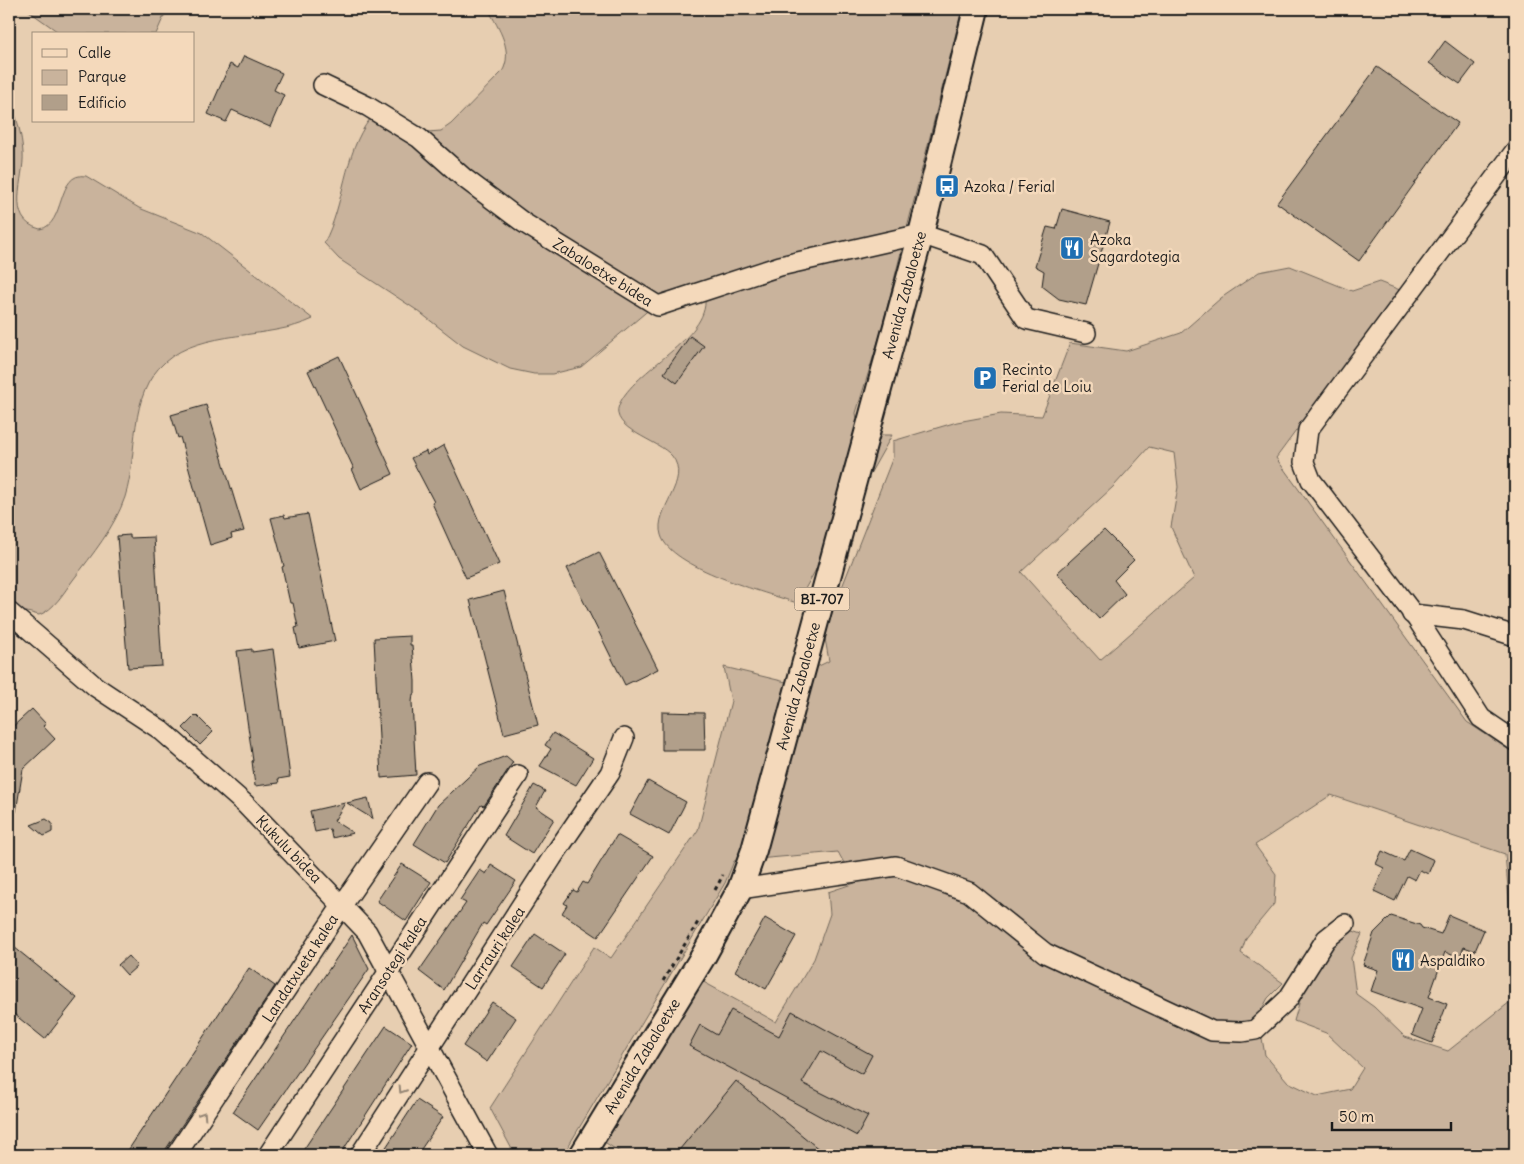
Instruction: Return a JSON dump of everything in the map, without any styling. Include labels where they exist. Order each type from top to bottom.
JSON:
[{"type":"main road","name":"Avenida Zabaloetxe","points":[[582,1155],[704,955],[740,889],[754,850],[921,234],[976,9]]},
{"type":"street","name":"Zabaloetxe bidea","points":[[323,85],[367,106],[419,138],[464,178],[524,222],[658,306],[780,266],[921,234]]},
{"type":"street","points":[[1515,151],[1308,430],[1304,462],[1311,480],[1412,614],[1481,718],[1515,741]]},
{"type":"street","points":[[921,234],[983,255],[1026,319],[1086,333]]},
{"type":"street","name":"Kukulu bidea","points":[[9,612],[96,686],[168,736],[245,804],[343,904],[367,932],[488,1155]]},
{"type":"street","points":[[1412,614],[1464,620],[1515,636]]},
{"type":"street","name":"Larrauri kalea","points":[[360,1155],[610,773],[624,738]]},
{"type":"street","name":"Aransotegi kalea","points":[[268,1155],[518,775]]},
{"type":"street","name":"Landatxueta kalea","points":[[176,1155],[343,904],[427,782]]},
{"type":"street","points":[[740,889],[896,866],[969,892],[1045,953],[1212,1031],[1255,1030],[1288,999],[1326,939],[1345,924]]},
{"type":"path","points":[[714,892],[726,867]]},
{"type":"path","points":[[661,985],[701,917]]},
{"type":"green space","points":[[26,9],[167,9],[157,32],[58,32]]},
{"type":"green space","points":[[488,9],[962,9],[881,332],[856,413],[858,426],[875,435],[892,435],[797,603],[721,578],[682,558],[668,547],[661,535],[660,525],[662,515],[678,475],[677,466],[672,456],[666,450],[628,427],[621,421],[618,413],[619,405],[627,392],[639,379],[684,340],[695,327],[703,313],[705,298],[658,302],[581,367],[552,374],[534,374],[510,369],[463,346],[418,311],[339,259],[324,243],[331,228],[354,148],[370,119],[399,119],[427,132],[441,131],[451,124],[502,72],[505,64],[506,48],[504,40]]},
{"type":"green space","points":[[9,100],[17,119],[23,153],[19,208],[22,217],[29,224],[40,229],[48,225],[54,218],[70,182],[76,177],[86,176],[139,208],[202,233],[313,319],[296,326],[216,339],[198,344],[180,352],[165,362],[153,375],[139,408],[129,480],[121,508],[95,551],[58,600],[44,613],[39,615],[23,611],[9,599]]},
{"type":"green space","points":[[1290,266],[1352,291],[1379,282],[1400,290],[1276,458],[1467,722],[1515,754],[1515,968],[1505,854],[1331,795],[1255,845],[1276,874],[1274,904],[1246,938],[1241,953],[1283,983],[1268,998],[1258,1016],[1265,1055],[1288,1082],[1317,1096],[1350,1089],[1363,1068],[1326,1033],[1294,1021],[1313,954],[1338,926],[1362,934],[1351,958],[1356,994],[1374,1007],[1405,1037],[1448,1051],[1515,998],[1515,1155],[624,1155],[603,1141],[700,980],[776,1022],[814,959],[830,914],[828,892],[855,883],[838,852],[734,861],[725,883],[563,1155],[515,1155],[490,1108],[594,947],[611,958],[698,830],[731,701],[724,667],[786,682],[829,661],[824,633],[893,457],[893,441],[957,422],[1001,414],[1042,416],[1070,343],[1126,351],[1181,333],[1221,298],[1259,272]],"holes":[[[1149,447],[1174,453],[1178,487],[1171,527],[1194,578],[1100,660],[1021,572],[1114,486]]]},
{"type":"building","points":[[1445,41],[1475,64],[1460,84],[1429,63]]},
{"type":"building","points":[[244,56],[282,73],[274,90],[284,95],[270,127],[232,110],[226,122],[208,114],[230,64],[238,68]]},
{"type":"building","points":[[1377,67],[1458,123],[1359,261],[1277,203]]},
{"type":"building","name":"Azoka Sagardotegia","points":[[1062,209],[1110,222],[1086,305],[1059,299],[1042,286],[1044,271],[1035,266],[1047,227],[1056,229]]},
{"type":"building","points":[[690,336],[704,346],[677,383],[664,373]]},
{"type":"building","points":[[339,356],[393,474],[361,489],[352,469],[354,469],[308,371]]},
{"type":"building","points":[[206,405],[244,531],[231,534],[232,538],[210,545],[180,437],[178,438],[171,415]]},
{"type":"building","points":[[444,445],[499,564],[466,578],[432,503],[434,502],[411,458],[426,451],[427,455]]},
{"type":"building","points":[[308,514],[335,641],[299,648],[295,628],[298,627],[293,603],[290,603],[282,567],[284,566],[271,518],[284,515],[285,518]]},
{"type":"building","points":[[1104,530],[1134,560],[1114,580],[1125,594],[1099,619],[1057,573]]},
{"type":"building","points":[[130,535],[130,538],[154,537],[162,666],[128,668],[117,536]]},
{"type":"building","points":[[599,552],[658,669],[625,685],[567,568]]},
{"type":"building","points":[[504,591],[538,725],[504,734],[470,600]]},
{"type":"building","points":[[410,636],[415,681],[415,694],[413,694],[412,702],[416,775],[381,778],[374,638]]},
{"type":"building","points":[[252,649],[252,652],[273,649],[290,777],[278,779],[279,783],[255,786],[237,651]]},
{"type":"building","points":[[32,709],[46,724],[43,726],[55,739],[23,769],[16,812],[9,811],[9,730]]},
{"type":"building","points":[[662,712],[704,713],[705,750],[662,750]]},
{"type":"building","points":[[196,715],[213,732],[200,745],[183,728]]},
{"type":"building","points":[[553,733],[593,758],[576,785],[540,766],[551,749],[545,745]]},
{"type":"building","points":[[506,756],[513,762],[484,806],[481,805],[445,863],[414,844],[438,805],[480,766]]},
{"type":"building","points":[[648,781],[686,802],[669,835],[630,814]]},
{"type":"building","points":[[534,785],[545,791],[536,807],[554,819],[532,854],[504,836]]},
{"type":"building","points":[[368,798],[373,819],[347,803]]},
{"type":"building","points":[[345,803],[334,821],[353,833],[332,838],[330,829],[315,832],[310,811]]},
{"type":"building","points":[[46,819],[52,823],[52,832],[44,836],[31,825]]},
{"type":"building","points":[[617,835],[653,856],[598,937],[562,913],[567,905],[564,903],[573,890],[577,892],[583,882],[587,884]]},
{"type":"building","points":[[1410,849],[1434,860],[1428,874],[1420,870],[1415,880],[1407,876],[1395,901],[1374,891],[1384,868],[1376,864],[1382,851],[1404,861]]},
{"type":"building","points":[[402,864],[431,882],[406,921],[377,901]]},
{"type":"building","points":[[491,865],[516,881],[486,925],[483,923],[444,990],[419,971],[466,903],[460,900],[480,870],[486,874]]},
{"type":"building","name":"Aspaldiko","points":[[1449,915],[1484,930],[1475,951],[1464,947],[1459,958],[1445,952],[1429,997],[1447,1004],[1432,1043],[1412,1035],[1422,1009],[1371,991],[1378,970],[1363,965],[1374,933],[1391,916],[1441,934]]},
{"type":"building","points":[[765,918],[796,936],[766,989],[735,971]]},
{"type":"building","points":[[535,934],[565,954],[543,987],[513,967]]},
{"type":"building","points":[[352,935],[369,969],[258,1130],[233,1112]]},
{"type":"building","points":[[9,943],[77,998],[45,1039],[9,1010]]},
{"type":"building","points":[[128,956],[137,966],[127,975],[118,965]]},
{"type":"building","points":[[249,968],[275,986],[162,1155],[125,1155]]},
{"type":"building","points":[[492,1002],[516,1018],[487,1062],[463,1046]]},
{"type":"building","points":[[731,1010],[779,1036],[792,1011],[872,1055],[862,1074],[821,1051],[802,1083],[868,1116],[857,1136],[689,1046],[700,1025],[717,1035]]},
{"type":"building","points":[[386,1026],[412,1043],[340,1155],[300,1155]]},
{"type":"building","points":[[736,1081],[826,1155],[675,1155]]},
{"type":"building","points":[[417,1100],[443,1117],[417,1155],[381,1155]]},
{"type":"place","name":"Azoka / Ferial","points":[[947,186]]},
{"type":"place","name":"Azoka Sagardotegia","points":[[1072,248]]},
{"type":"place","name":"Recinto Ferial de Loiu","points":[[985,378]]},
{"type":"place","name":"Aspaldiko","points":[[1403,960]]}]
